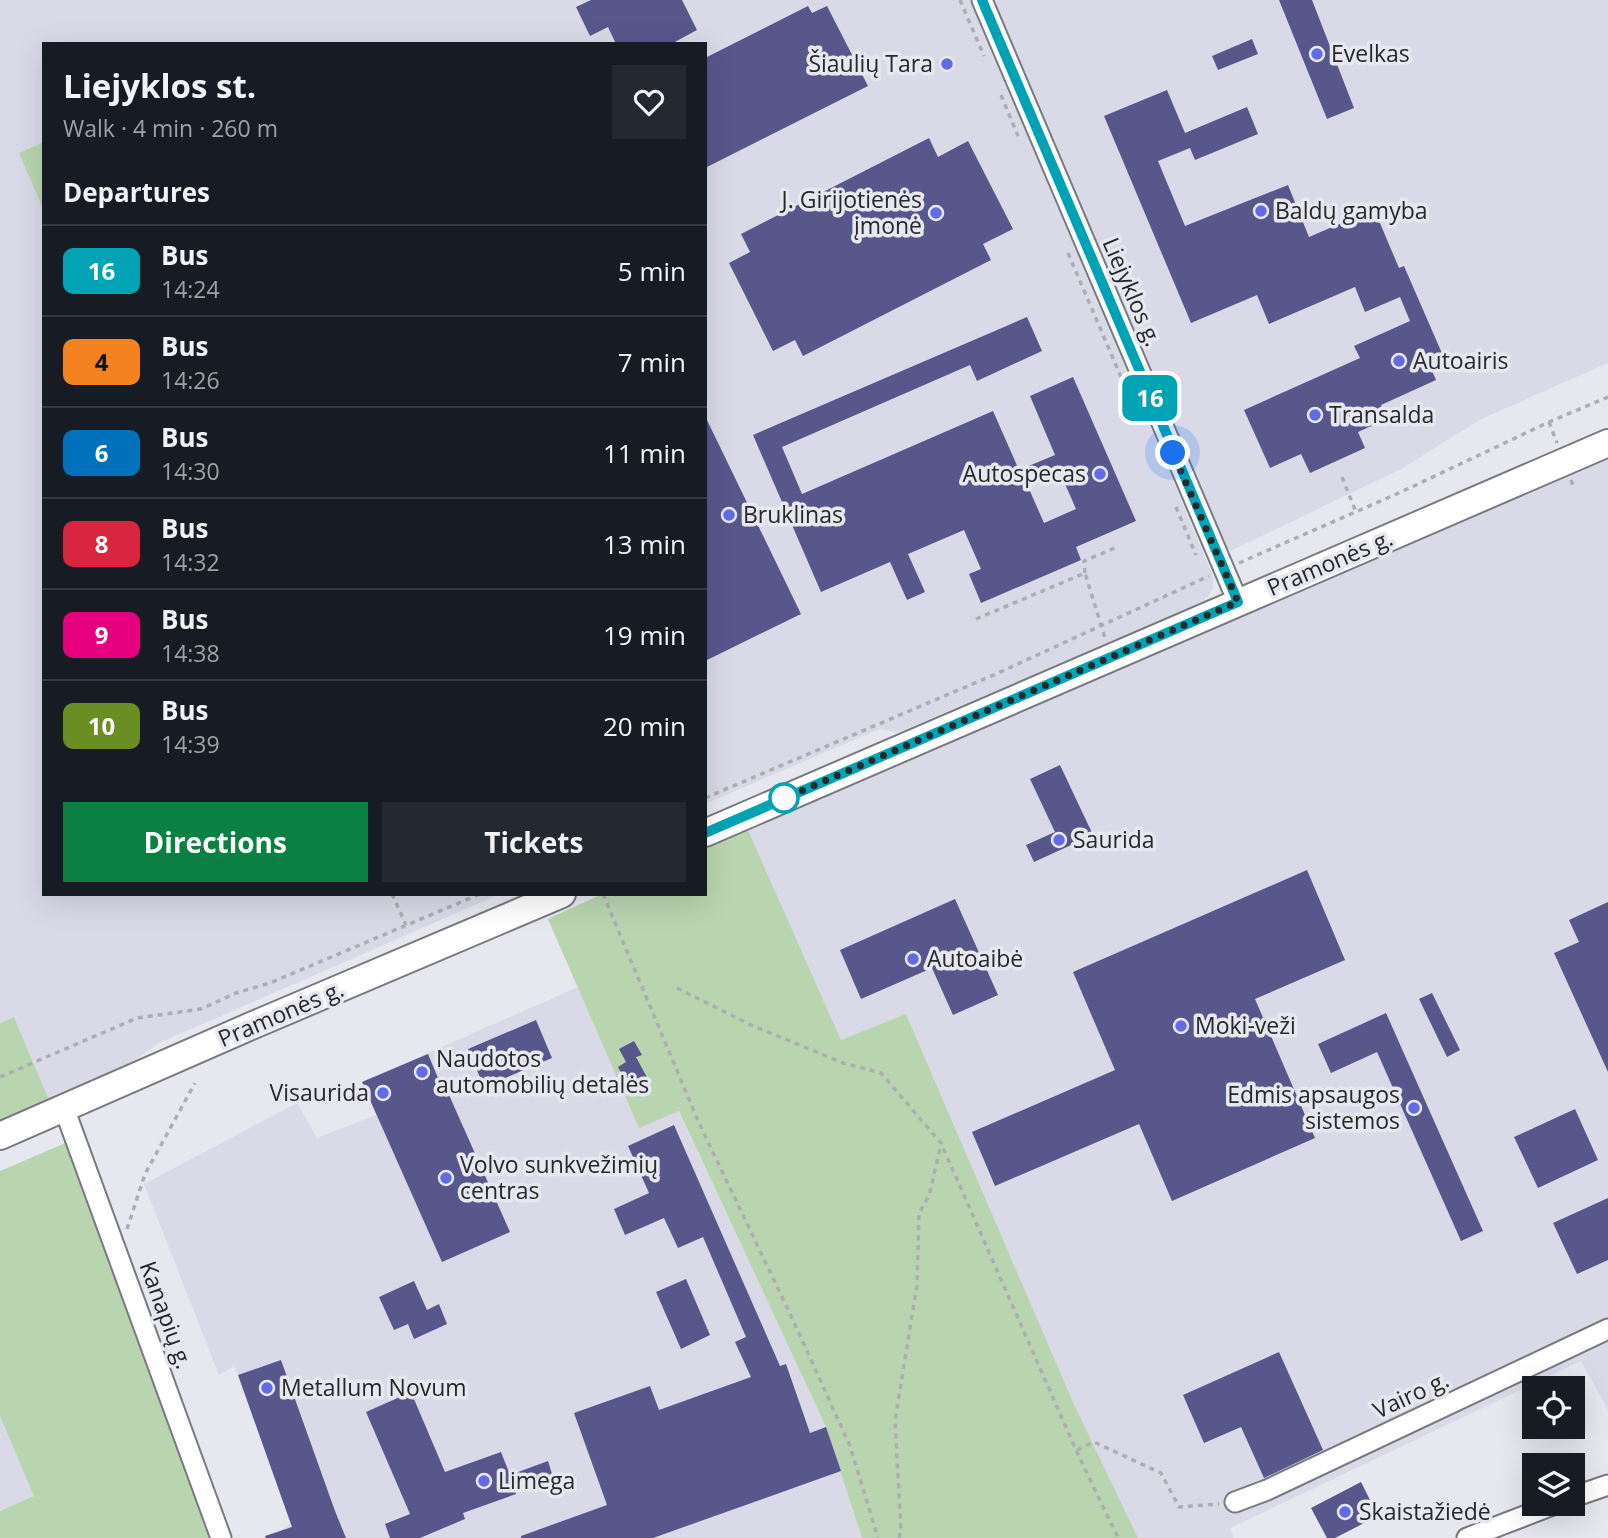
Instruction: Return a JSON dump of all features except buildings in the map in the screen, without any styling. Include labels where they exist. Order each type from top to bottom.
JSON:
[{"type":"main road","name":"Pramonės g.","points":[[707,832],[1608,443]]},
{"type":"main road","name":"Pramonės g.","points":[[0,1136],[557,896]]},
{"type":"street","name":"Liejyklos g.","points":[[982,0],[1238,602]]},
{"type":"street","name":"Kanapių g.","points":[[64,1108],[221,1538]]},
{"type":"street","name":"Vairo g.","points":[[1235,1502],[1267,1490],[1608,1329]]},
{"type":"street","points":[[1585,1493],[1608,1485]]},
{"type":"street","points":[[1467,1538],[1524,1516]]},
{"type":"path","points":[[707,797],[996,674],[1608,397]]},
{"type":"path","points":[[1342,477],[1356,512]]},
{"type":"path","points":[[1100,626],[1084,561],[1115,548]]},
{"type":"path","points":[[976,619],[1085,573]]},
{"type":"path","points":[[393,896],[406,925]]},
{"type":"path","points":[[0,1077],[137,1018],[201,1009],[236,993],[270,983],[475,896]]},
{"type":"path","points":[[604,896],[699,1123],[850,1446],[878,1538]]},
{"type":"path","points":[[677,988],[751,1025],[842,1063],[881,1073],[941,1143],[1076,1450],[1118,1538]]},
{"type":"path","points":[[118,1254],[145,1174],[195,1083]]},
{"type":"path","points":[[899,1538],[901,1531],[895,1420],[917,1285],[919,1213],[929,1196],[941,1143]]},
{"type":"path","points":[[1076,1450],[1094,1442],[1161,1473],[1179,1507],[1235,1502]]},
{"type":"shaded area","points":[[0,0],[970,0],[1213,576],[1213,588],[1208,597],[1196,606],[899,732],[879,729],[707,803],[707,42],[42,42],[42,143],[20,154],[42,206],[42,896],[495,896],[159,1043],[123,1068],[49,1100],[14,1017],[0,1023]]},
{"type":"shaded area","points":[[1608,0],[1608,363],[1481,419],[1401,469],[1226,553],[992,1]]},
{"type":"shaded area","points":[[1608,458],[1608,1410],[1581,1361],[1549,1376],[1522,1376],[1522,1389],[1230,1528],[1234,1538],[1138,1538],[1073,1402],[906,1014],[841,1040],[747,828]]},
{"type":"shaded area","points":[[578,987],[639,1127],[678,1110],[826,1427],[862,1538],[283,1538],[280,1531],[291,1523],[238,1375],[234,1366],[219,1375],[144,1184],[297,1103],[317,1138],[376,1115],[362,1082]]},
{"type":"shaded area","points":[[0,1416],[35,1496],[0,1511]]},
{"type":"green space","points":[[42,143],[42,206],[19,153]]},
{"type":"green space","points":[[747,828],[841,1040],[906,1014],[1073,1402],[1138,1538],[862,1538],[826,1427],[679,1111],[639,1128],[548,919],[598,896],[707,896],[707,846]]},
{"type":"green space","points":[[14,1017],[49,1100],[0,1121],[0,1023]]},
{"type":"green space","points":[[75,1139],[221,1538],[0,1538],[0,1511],[34,1496],[0,1416],[0,1171]]},
{"type":"bus line","name":"16","points":[[707,832],[1238,602],[982,0]]},
{"type":"place","name":"Evelkas","points":[[1317,54]]},
{"type":"place","name":"Šiaulių Tara","points":[[947,64]]},
{"type":"place","name":"Baldų gamyba","points":[[1261,211]]},
{"type":"place","name":"J. Girijotienės įmonė","points":[[936,213]]},
{"type":"place","name":"Autoairis","points":[[1399,361]]},
{"type":"place","name":"Transalda","points":[[1315,415]]},
{"type":"place","name":"Autospecas","points":[[1100,474]]},
{"type":"place","name":"Bruklinas","points":[[729,515]]},
{"type":"place","name":"Saurida","points":[[1059,840]]},
{"type":"place","name":"Autoaibė","points":[[913,959]]},
{"type":"place","name":"Moki-veži","points":[[1181,1026]]},
{"type":"place","name":"Naudotos automobilių detalės","points":[[422,1072]]},
{"type":"place","name":"Visaurida","points":[[383,1093]]},
{"type":"place","name":"Edmis apsaugos sistemos","points":[[1414,1108]]},
{"type":"place","name":"Volvo sunkvežimių centras","points":[[446,1178]]},
{"type":"place","name":"Metallum Novum","points":[[267,1388]]},
{"type":"place","name":"Limega","points":[[484,1481]]},
{"type":"place","name":"Skaistažiedė","points":[[1345,1512]]},
{"type":"route","points":[[784,798],[776,802],[1238,602],[1173,453]]}]
